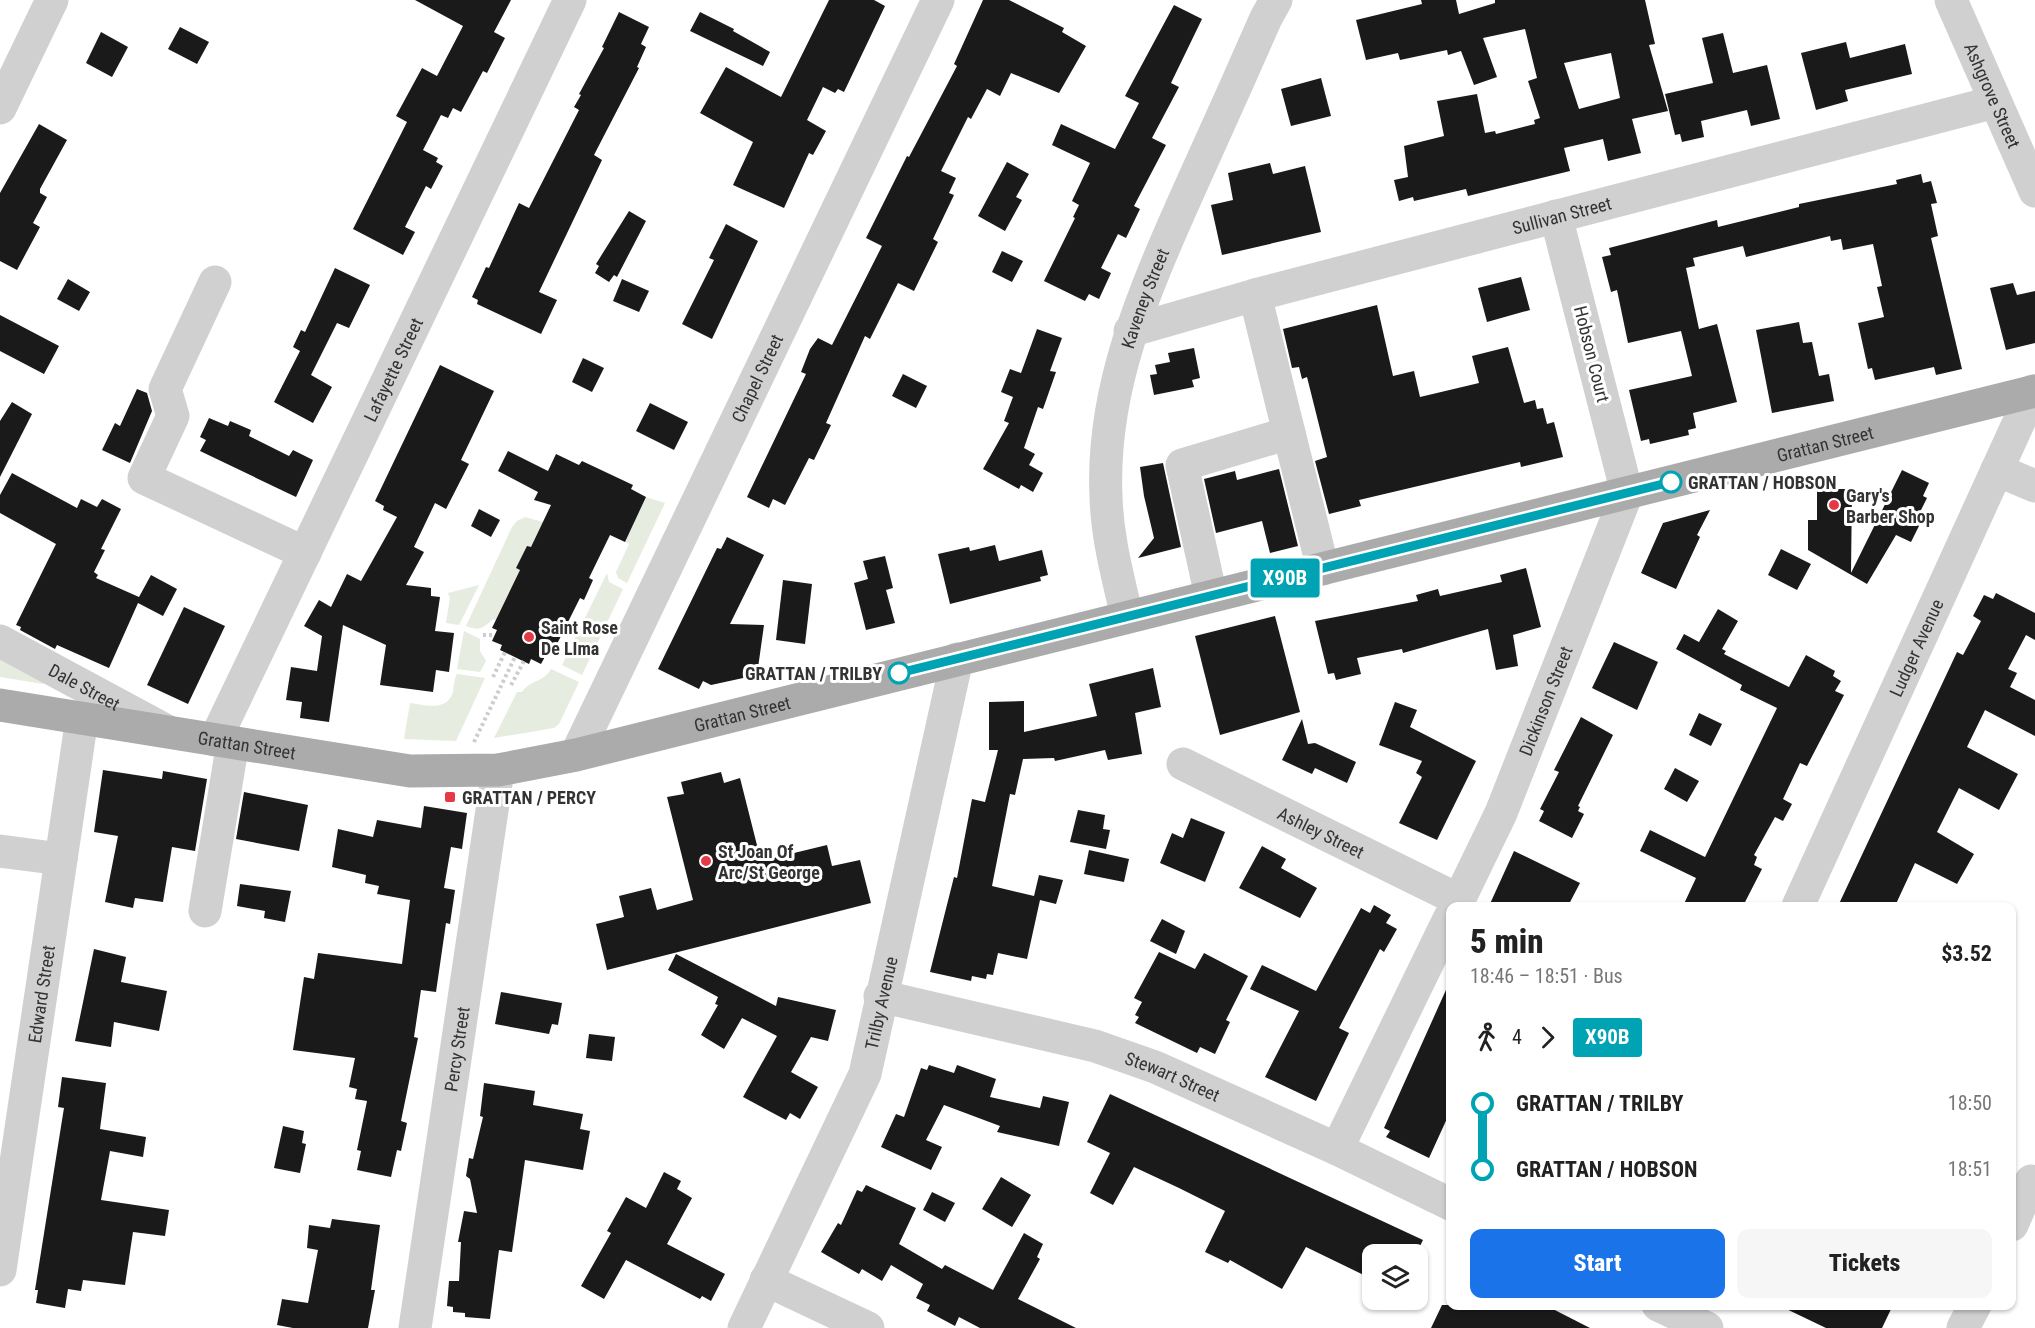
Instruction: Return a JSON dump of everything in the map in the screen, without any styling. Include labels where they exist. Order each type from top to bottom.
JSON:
[{"type":"main road","name":"Grattan Street","points":[[0,705],[410,771],[498,770],[576,755],[2034,391]]},
{"type":"street","points":[[0,108],[52,0]]},
{"type":"street","name":"Lafayette Street","points":[[205,911],[224,741],[305,553],[570,0]]},
{"type":"street","name":"Chapel Street","points":[[576,755],[938,0]]},
{"type":"street","name":"Kaveney Street","points":[[1127,617],[1107,520],[1106,469],[1111,413],[1130,331],[1146,286],[1276,0]]},
{"type":"street","name":"Ashgrove Street","points":[[1951,0],[2035,191]]},
{"type":"street","name":"Sullivan Street","points":[[1130,331],[1255,295],[1995,102]]},
{"type":"street","name":"Hobson Court","points":[[1556,216],[1627,493]]},
{"type":"street","points":[[215,282],[165,389],[174,416],[144,478],[305,553]]},
{"type":"street","points":[[1255,295],[1323,569]]},
{"type":"street","name":"Ludger Avenue","points":[[1800,902],[2023,474],[2034,391]]},
{"type":"street","points":[[1211,596],[1182,465],[1289,433]]},
{"type":"street","name":"Dickinson Street","points":[[1458,902],[1501,813],[1627,493]]},
{"type":"street","name":"Dale Street","points":[[0,641],[169,732]]},
{"type":"street","name":"Trilby Avenue","points":[[744,1328],[865,1074],[880,996],[957,659]]},
{"type":"street","name":"Edward Street","points":[[0,1270],[82,718]]},
{"type":"street","name":"Ashley Street","points":[[1183,764],[1446,903]]},
{"type":"street","name":"Percy Street","points":[[415,1328],[498,770]]},
{"type":"street","points":[[0,851],[61,860]]},
{"type":"street","name":"Dickinson Street","points":[[1338,1149],[1446,927]]},
{"type":"street","name":"Stewart Street","points":[[880,996],[1095,1046],[1155,1067],[1338,1149],[1446,1202]]},
{"type":"street","points":[[2016,1216],[2031,1182]]},
{"type":"street","points":[[766,1280],[868,1328]]},
{"type":"street","points":[[1669,1310],[1707,1328]]},
{"type":"street","points":[[1963,1328],[1972,1310]]},
{"type":"path","points":[[483,635],[495,635]]},
{"type":"path","points":[[493,677],[505,652]]},
{"type":"path","points":[[474,743],[515,657]]},
{"type":"path","points":[[511,685],[524,661]]},
{"type":"shaded area","points":[[646,497],[665,503],[627,583],[618,578],[616,572],[629,544],[625,542]]},
{"type":"shaded area","points":[[525,517],[543,522],[496,620],[493,619],[481,628],[466,626],[512,527]]},
{"type":"shaded area","points":[[607,573],[609,582],[623,589],[582,675],[562,665]]},
{"type":"shaded area","points":[[479,585],[459,625],[446,623],[450,598],[448,593]]},
{"type":"shaded area","points":[[464,631],[480,639],[480,651],[486,661],[480,672],[457,669]]},
{"type":"shaded area","points":[[0,651],[47,677],[43,684],[0,677]]},
{"type":"shaded area","points":[[551,669],[579,682],[559,724],[554,728],[494,738],[517,692],[522,692]]},
{"type":"shaded area","points":[[457,674],[485,678],[456,741],[404,739],[410,703],[435,706],[446,702],[453,692]]},
{"type":"building","points":[[415,0],[511,0],[494,32],[505,38],[487,73],[483,71],[461,112],[453,108],[448,118],[441,115],[423,150],[438,158],[436,162],[443,166],[431,189],[426,186],[405,227],[415,232],[403,255],[353,229],[407,122],[396,116],[422,68],[437,76],[463,26]]},
{"type":"building","points":[[829,0],[874,0],[885,6],[844,92],[838,89],[835,93],[823,87],[807,120],[826,131],[813,155],[809,153],[784,208],[733,185],[753,142],[700,113],[726,67],[781,97]]},
{"type":"building","points":[[983,0],[1009,0],[1064,28],[1062,32],[1086,46],[1059,93],[1011,73],[1000,96],[987,89],[971,119],[968,117],[941,171],[956,178],[949,193],[954,195],[933,239],[938,242],[914,291],[898,283],[870,339],[865,336],[826,423],[831,425],[814,460],[809,458],[785,505],[773,499],[769,508],[747,497],[806,374],[801,372],[810,349],[818,338],[832,345],[882,246],[866,238],[907,156],[909,157],[957,66],[954,64]]},
{"type":"building","points":[[1421,0],[1456,0],[1459,14],[1495,3],[1495,0],[1645,0],[1655,44],[1649,45],[1668,111],[1632,119],[1641,153],[1608,161],[1603,139],[1564,148],[1570,171],[1468,196],[1466,189],[1414,201],[1413,197],[1399,201],[1394,180],[1408,177],[1404,146],[1444,136],[1437,101],[1477,94],[1485,133],[1495,131],[1496,134],[1535,124],[1534,120],[1540,118],[1528,81],[1537,78],[1525,29],[1483,38],[1497,77],[1474,85],[1461,51],[1448,55],[1447,50],[1400,60],[1398,53],[1366,60],[1356,20],[1422,4]],"holes":[[[1611,53],[1620,98],[1579,109],[1564,63]]]},
{"type":"building","points":[[1174,5],[1202,19],[1171,83],[1179,87],[1152,138],[1166,145],[1134,206],[1140,209],[1126,238],[1118,234],[1101,268],[1111,273],[1099,299],[1089,294],[1085,301],[1044,281],[1075,218],[1073,217],[1079,205],[1072,201],[1090,163],[1052,145],[1061,124],[1115,149],[1139,103],[1125,96]]},
{"type":"building","points":[[619,12],[649,27],[641,44],[646,47],[637,67],[639,68],[594,155],[602,160],[539,292],[557,300],[541,334],[477,304],[478,300],[472,297],[486,267],[489,268],[519,203],[529,208],[579,110],[574,107],[581,95],[579,94],[604,48],[602,47]]},
{"type":"building","points":[[700,12],[734,29],[733,31],[770,52],[763,66],[690,31]]},
{"type":"building","points":[[180,27],[209,42],[197,64],[168,49]]},
{"type":"building","points":[[101,32],[128,47],[112,77],[86,63]]},
{"type":"building","points":[[1723,33],[1733,73],[1767,65],[1780,119],[1751,126],[1747,110],[1701,121],[1704,137],[1682,142],[1680,134],[1675,135],[1665,94],[1713,83],[1702,38]]},
{"type":"building","points":[[1846,42],[1850,58],[1905,44],[1912,74],[1845,90],[1848,101],[1816,110],[1801,53]]},
{"type":"building","points":[[1321,78],[1331,116],[1291,126],[1281,89]]},
{"type":"building","points":[[39,124],[67,140],[40,189],[40,193],[47,197],[33,223],[40,227],[17,270],[0,261],[0,193]]},
{"type":"building","points":[[1007,162],[1029,174],[1016,197],[1022,200],[1005,231],[978,216]]},
{"type":"building","points":[[1270,163],[1273,174],[1305,166],[1321,232],[1222,255],[1211,205],[1233,200],[1228,173]]},
{"type":"building","points":[[1921,174],[1923,183],[1931,181],[1937,203],[1931,204],[1938,236],[1931,238],[1962,369],[1936,375],[1934,367],[1875,380],[1872,368],[1868,369],[1858,323],[1884,317],[1877,287],[1882,286],[1873,244],[1843,250],[1841,239],[1831,241],[1830,236],[1746,257],[1743,246],[1693,258],[1695,266],[1686,268],[1699,329],[1717,324],[1737,402],[1693,413],[1696,428],[1688,430],[1689,435],[1650,444],[1649,439],[1641,441],[1629,390],[1692,376],[1681,331],[1628,343],[1617,290],[1611,292],[1602,257],[1611,255],[1609,248],[1717,220],[1718,227],[1799,207],[1799,204],[1897,184],[1896,180]]},
{"type":"building","points":[[629,211],[646,221],[617,277],[614,275],[609,282],[595,273],[599,266],[596,264]]},
{"type":"building","points":[[726,224],[758,241],[712,339],[682,324],[714,260],[709,258]]},
{"type":"building","points":[[1002,251],[1023,261],[1012,282],[992,272]]},
{"type":"building","points":[[335,268],[370,285],[349,328],[337,323],[311,375],[332,387],[313,423],[274,402],[300,351],[293,347],[301,330],[305,332]]},
{"type":"building","points":[[1521,277],[1530,310],[1487,322],[1478,288]]},
{"type":"building","points":[[68,279],[90,292],[79,311],[57,299]]},
{"type":"building","points":[[622,279],[649,291],[639,312],[613,301]]},
{"type":"building","points":[[2013,283],[2017,295],[2035,291],[2035,343],[2006,350],[1990,288]]},
{"type":"building","points":[[1377,305],[1393,376],[1414,371],[1420,397],[1479,383],[1472,356],[1508,347],[1524,403],[1535,400],[1537,409],[1543,408],[1547,424],[1554,422],[1563,457],[1521,467],[1520,462],[1359,500],[1361,506],[1329,514],[1315,461],[1327,457],[1307,377],[1302,379],[1299,367],[1292,368],[1283,329]]},
{"type":"building","points":[[0,315],[59,346],[44,374],[0,351]]},
{"type":"building","points":[[1799,322],[1803,343],[1812,342],[1819,376],[1829,374],[1834,401],[1772,413],[1756,330]]},
{"type":"building","points":[[1037,329],[1062,338],[1050,371],[1056,372],[1043,409],[1038,407],[1024,448],[1035,454],[1029,465],[1043,473],[1033,492],[1021,485],[1019,489],[983,469],[1009,423],[1004,421],[1013,397],[1001,392],[1010,369],[1021,373]]},
{"type":"building","points":[[1194,348],[1200,378],[1192,380],[1194,387],[1154,395],[1150,375],[1157,374],[1155,365],[1170,362],[1168,353]]},
{"type":"building","points":[[583,358],[604,368],[592,392],[572,382]]},
{"type":"building","points":[[440,365],[494,391],[461,460],[469,464],[446,509],[435,503],[414,547],[424,552],[406,585],[431,588],[431,596],[440,597],[435,631],[454,633],[449,672],[436,670],[433,692],[380,685],[386,645],[343,625],[329,722],[300,718],[302,702],[286,700],[291,667],[317,671],[322,636],[304,626],[319,600],[331,607],[347,574],[361,581],[397,517],[383,510],[384,506],[375,501]]},
{"type":"building","points":[[903,374],[927,386],[916,408],[892,396]]},
{"type":"building","points":[[137,389],[147,393],[152,411],[130,463],[102,450],[115,423],[120,426]]},
{"type":"building","points":[[12,402],[32,414],[0,477],[0,421]]},
{"type":"building","points":[[650,403],[688,422],[674,450],[636,431]]},
{"type":"building","points":[[209,418],[228,426],[230,421],[251,430],[249,436],[289,456],[293,450],[313,460],[296,497],[200,451],[206,440],[200,437]]},
{"type":"building","points":[[508,451],[548,471],[556,454],[579,465],[582,461],[633,485],[631,489],[646,497],[625,542],[610,535],[589,578],[593,580],[584,600],[580,598],[551,656],[547,653],[541,664],[531,659],[529,664],[500,650],[502,645],[492,641],[497,630],[492,628],[520,570],[516,568],[527,546],[531,547],[551,505],[534,500],[538,492],[498,471]]},
{"type":"building","points":[[1163,463],[1181,547],[1138,558],[1154,538],[1140,467]]},
{"type":"building","points":[[1279,469],[1298,546],[1270,553],[1262,521],[1216,533],[1204,479],[1235,471],[1237,480]]},
{"type":"building","points":[[1902,470],[1929,483],[1923,496],[1927,498],[1918,516],[1923,518],[1911,542],[1896,535],[1867,584],[1808,550],[1808,520],[1817,520],[1817,489],[1852,489],[1851,573]]},
{"type":"building","points":[[12,473],[77,508],[81,499],[97,507],[102,499],[121,509],[101,549],[105,550],[94,572],[98,575],[96,578],[139,597],[151,575],[177,589],[163,616],[138,603],[109,668],[57,645],[55,649],[20,630],[21,627],[16,625],[56,544],[0,513],[0,495]]},
{"type":"building","points":[[479,509],[500,520],[491,537],[471,526]]},
{"type":"building","points":[[1710,510],[1697,535],[1700,537],[1676,589],[1641,573],[1663,523]]},
{"type":"building","points":[[727,537],[764,555],[730,624],[764,625],[757,675],[711,685],[703,681],[699,689],[658,669],[717,548],[721,549]]},
{"type":"building","points":[[995,545],[999,561],[1042,550],[1048,575],[1040,577],[1041,581],[950,604],[938,554],[969,547],[970,551]]},
{"type":"building","points":[[1781,549],[1811,564],[1797,590],[1768,575]]},
{"type":"building","points":[[885,556],[893,588],[886,590],[895,623],[866,630],[854,583],[868,579],[863,561]]},
{"type":"building","points":[[1526,568],[1541,627],[1513,635],[1518,666],[1496,670],[1488,629],[1403,653],[1402,649],[1357,658],[1361,674],[1336,680],[1334,673],[1328,674],[1315,621],[1418,601],[1416,595],[1438,589],[1440,596],[1502,582],[1500,575]]},
{"type":"building","points":[[783,580],[812,584],[805,644],[776,640]]},
{"type":"building","points":[[1996,593],[2035,613],[2035,640],[2026,635],[2008,669],[2017,673],[2010,687],[2035,700],[2035,736],[1985,710],[1967,747],[2018,774],[1999,810],[1959,788],[1937,832],[1974,854],[1957,884],[1915,863],[1897,902],[1840,902],[1957,652],[1963,655],[1981,621],[1973,616],[1984,595],[1993,599]]},
{"type":"building","points":[[184,607],[225,626],[188,704],[147,685]]},
{"type":"building","points":[[1718,609],[1738,621],[1722,649],[1726,651],[1724,654],[1789,687],[1806,655],[1835,671],[1833,676],[1841,681],[1835,691],[1844,695],[1807,766],[1800,763],[1783,799],[1792,804],[1783,821],[1775,817],[1754,855],[1757,857],[1754,865],[1762,869],[1745,902],[1685,902],[1696,878],[1640,851],[1650,830],[1705,857],[1777,708],[1740,690],[1742,685],[1676,649],[1684,634],[1699,642]]},
{"type":"building","points":[[1275,616],[1300,712],[1220,735],[1195,636]]},
{"type":"building","points":[[1614,642],[1658,662],[1637,710],[1592,688]]},
{"type":"building","points":[[1153,668],[1161,707],[1135,713],[1142,754],[1108,760],[1105,750],[1055,761],[1054,758],[1023,759],[1015,795],[1010,794],[992,886],[1034,896],[1039,875],[1063,880],[1056,904],[1040,900],[1027,959],[998,953],[993,975],[987,974],[986,979],[972,976],[971,981],[930,972],[954,877],[957,878],[972,799],[985,802],[998,750],[989,750],[989,702],[1024,701],[1024,732],[1097,716],[1089,684]]},
{"type":"building","points":[[1395,702],[1417,710],[1410,727],[1476,761],[1437,840],[1399,823],[1422,777],[1416,773],[1422,761],[1379,745]]},
{"type":"building","points":[[1699,713],[1722,724],[1711,746],[1689,735]]},
{"type":"building","points":[[1581,717],[1613,735],[1578,806],[1580,807],[1578,811],[1584,814],[1572,838],[1539,821],[1544,811],[1540,809],[1559,772],[1554,770]]},
{"type":"building","points":[[1302,719],[1308,744],[1315,743],[1356,762],[1347,783],[1315,768],[1312,774],[1282,760]]},
{"type":"building","points":[[1675,768],[1699,781],[1687,802],[1664,789]]},
{"type":"building","points":[[103,770],[162,779],[163,771],[207,779],[195,851],[172,847],[163,902],[135,898],[133,908],[105,902],[118,836],[94,832]]},
{"type":"building","points":[[721,772],[724,783],[740,778],[761,861],[827,845],[832,866],[860,860],[871,903],[607,970],[596,924],[624,917],[619,896],[651,888],[657,910],[693,900],[667,797],[684,794],[681,782]]},
{"type":"building","points":[[244,792],[308,805],[299,851],[236,839]]},
{"type":"building","points":[[424,806],[467,813],[462,849],[451,847],[444,888],[455,890],[450,924],[446,923],[436,992],[421,990],[414,1037],[418,1038],[401,1121],[407,1123],[401,1151],[397,1150],[391,1177],[357,1170],[361,1151],[357,1150],[367,1101],[355,1099],[357,1089],[349,1087],[355,1058],[293,1050],[304,977],[314,979],[318,953],[402,964],[410,900],[377,894],[379,886],[365,883],[366,875],[332,867],[338,829],[373,837],[377,820],[421,828]]},
{"type":"building","points":[[1078,810],[1105,815],[1103,829],[1110,830],[1106,849],[1070,842]]},
{"type":"building","points":[[1191,818],[1225,832],[1205,882],[1160,863],[1172,833],[1183,838]]},
{"type":"building","points":[[1262,846],[1286,859],[1281,868],[1317,888],[1300,918],[1239,888]]},
{"type":"building","points":[[1089,850],[1129,859],[1124,882],[1084,874]]},
{"type":"building","points":[[1514,851],[1580,883],[1570,902],[1491,902]]},
{"type":"building","points":[[240,884],[291,891],[285,922],[264,918],[265,911],[237,906]]},
{"type":"building","points":[[1374,905],[1391,915],[1386,923],[1397,929],[1384,952],[1380,949],[1339,1028],[1349,1033],[1316,1101],[1265,1077],[1299,1011],[1250,989],[1262,965],[1316,991],[1361,908],[1370,913]]},
{"type":"building","points":[[1162,919],[1185,931],[1176,954],[1150,941]]},
{"type":"building","points":[[94,949],[126,957],[121,982],[167,991],[159,1031],[114,1022],[111,1047],[75,1041]]},
{"type":"building","points":[[1159,952],[1195,969],[1204,953],[1248,976],[1226,1020],[1230,1022],[1215,1054],[1200,1047],[1197,1053],[1135,1023],[1139,1017],[1135,1015],[1142,1002],[1134,998]]},
{"type":"building","points":[[676,954],[776,1006],[778,997],[836,1010],[828,1041],[811,1037],[791,1072],[818,1087],[800,1119],[790,1113],[786,1120],[743,1097],[777,1036],[742,1018],[724,1049],[701,1035],[718,1005],[715,1004],[718,997],[668,970]]},
{"type":"building","points":[[1446,990],[1446,1121],[1429,1158],[1386,1137],[1390,1131],[1384,1128]]},
{"type":"building","points":[[501,992],[562,1003],[558,1025],[552,1024],[549,1034],[495,1024]]},
{"type":"building","points":[[589,1034],[615,1037],[612,1061],[586,1058]]},
{"type":"building","points":[[929,1065],[954,1073],[957,1065],[996,1079],[990,1097],[1040,1108],[1043,1096],[1069,1102],[1059,1146],[997,1132],[1000,1126],[944,1105],[926,1140],[942,1147],[931,1170],[881,1147],[896,1114],[904,1117],[921,1068],[927,1070]]},
{"type":"building","points":[[62,1077],[106,1083],[100,1129],[146,1137],[143,1157],[110,1151],[101,1200],[169,1210],[165,1236],[133,1232],[125,1285],[83,1280],[81,1291],[68,1289],[65,1308],[36,1303],[38,1290],[35,1290],[64,1108],[58,1107]]},
{"type":"building","points":[[484,1083],[535,1091],[533,1105],[583,1114],[580,1129],[590,1131],[583,1170],[525,1160],[512,1252],[499,1250],[490,1319],[465,1317],[465,1313],[453,1312],[453,1307],[447,1306],[449,1281],[459,1281],[461,1242],[458,1242],[464,1211],[477,1213],[470,1179],[466,1176],[469,1158],[473,1159],[483,1117],[480,1116]]},
{"type":"building","points":[[1110,1094],[1423,1240],[1421,1244],[1362,1244],[1362,1274],[1306,1247],[1282,1289],[1230,1260],[1228,1263],[1205,1252],[1225,1211],[1179,1188],[1134,1167],[1113,1205],[1090,1193],[1110,1153],[1087,1142]]},
{"type":"building","points":[[283,1126],[304,1131],[302,1143],[306,1144],[300,1173],[274,1168]]},
{"type":"building","points":[[664,1172],[681,1181],[677,1189],[692,1198],[667,1244],[725,1274],[711,1301],[702,1296],[700,1299],[626,1260],[604,1299],[581,1286],[611,1233],[607,1231],[626,1197],[646,1208]]},
{"type":"building","points":[[1001,1177],[1031,1195],[1012,1227],[982,1209]]},
{"type":"building","points":[[866,1185],[916,1208],[899,1244],[942,1269],[945,1265],[993,1290],[1024,1233],[1043,1244],[1037,1257],[1040,1259],[1018,1299],[1076,1328],[980,1328],[959,1317],[955,1326],[927,1311],[930,1305],[916,1298],[923,1284],[891,1265],[882,1281],[862,1269],[859,1274],[821,1252],[838,1223],[841,1225],[857,1190],[862,1192]]},
{"type":"building","points":[[932,1192],[955,1203],[945,1222],[923,1210]]},
{"type":"building","points":[[332,1219],[380,1225],[371,1290],[375,1290],[368,1328],[293,1328],[277,1325],[282,1299],[308,1303],[318,1250],[307,1248],[309,1225],[330,1228]]},
{"type":"building","points":[[1442,1305],[1446,1305],[1446,1310],[1555,1310],[1590,1328],[1431,1328]]},
{"type":"building","points":[[1788,1310],[1891,1310],[1882,1328],[1826,1328]]},
{"type":"bus line","name":"X90B","points":[[899,673],[1671,482]]},
{"type":"place","name":"GRATTAN / HOBSON","points":[[1671,482]]},
{"type":"place","name":"Gary's Barber Shop","points":[[1834,505]]},
{"type":"place","name":"Saint Rose De LIma","points":[[529,637]]},
{"type":"place","name":"GRATTAN / TRILBY","points":[[899,673]]},
{"type":"place","name":"GRATTAN / PERCY","points":[[450,797]]},
{"type":"place","name":"St Joan Of Arc/St George","points":[[706,861]]}]
